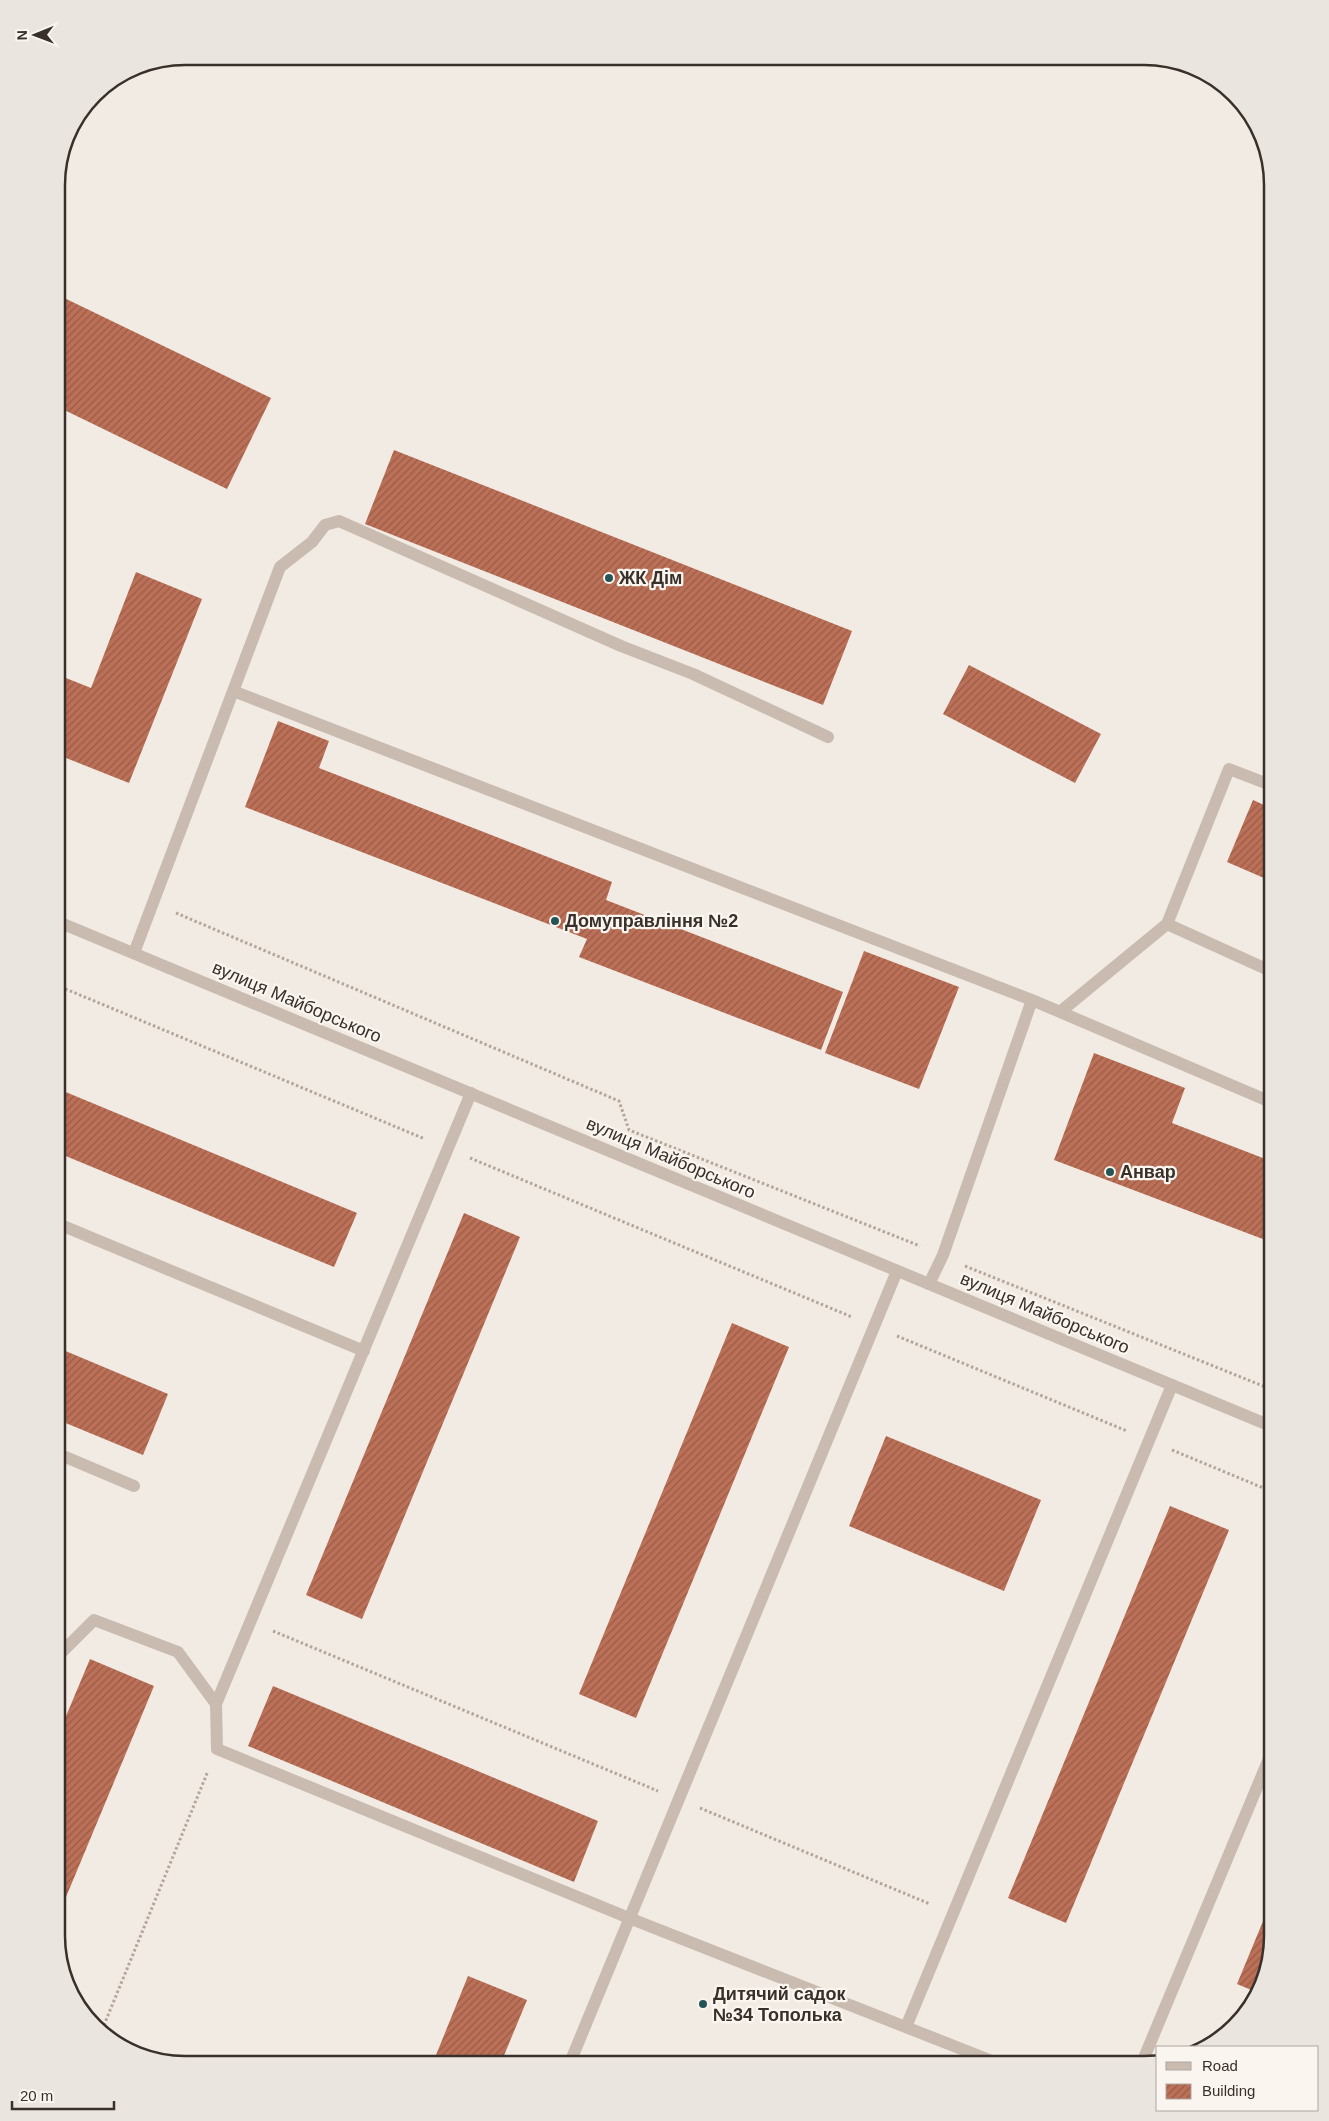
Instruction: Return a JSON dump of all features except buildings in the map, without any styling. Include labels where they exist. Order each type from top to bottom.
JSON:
[{"type":"street","points":[[134,953],[280,568],[312,542],[325,525],[339,521],[622,646],[694,674],[828,737]]},
{"type":"street","points":[[233,691],[1032,1000],[1264,1099]]},
{"type":"street","points":[[1060,1012],[1167,924],[1229,769],[1264,783]]},
{"type":"street","points":[[1167,924],[1264,968]]},
{"type":"street","name":"вулиця Майборського","points":[[65,925],[1264,1423]]},
{"type":"street","points":[[929,1284],[943,1255],[1032,1000]]},
{"type":"street","points":[[471,1093],[216,1704],[217,1749],[629,1918],[979,2056]]},
{"type":"street","points":[[65,1227],[364,1351]]},
{"type":"street","points":[[573,2056],[897,1271]]},
{"type":"street","points":[[906,2028],[1172,1385]]},
{"type":"street","points":[[65,1457],[134,1486]]},
{"type":"street","points":[[65,1649],[94,1620],[178,1652],[216,1704]]},
{"type":"street","points":[[1145,2056],[1264,1771]]},
{"type":"path","points":[[152,903],[619,1100],[629,1130],[943,1255],[983,1275],[1264,1386]]},
{"type":"path","points":[[65,989],[1264,1488]]},
{"type":"path","points":[[251,1622],[954,1914]]},
{"type":"path","points":[[104,2024],[217,1749]]},
{"type":"place","name":"ЖК Дім","points":[[609,578]]},
{"type":"place","name":"Домуправління №2","points":[[555,921]]},
{"type":"place","name":"Анвар","points":[[1110,1172]]},
{"type":"place","name":"Дитячий садок №34 Тополька","points":[[703,2004]]}]
